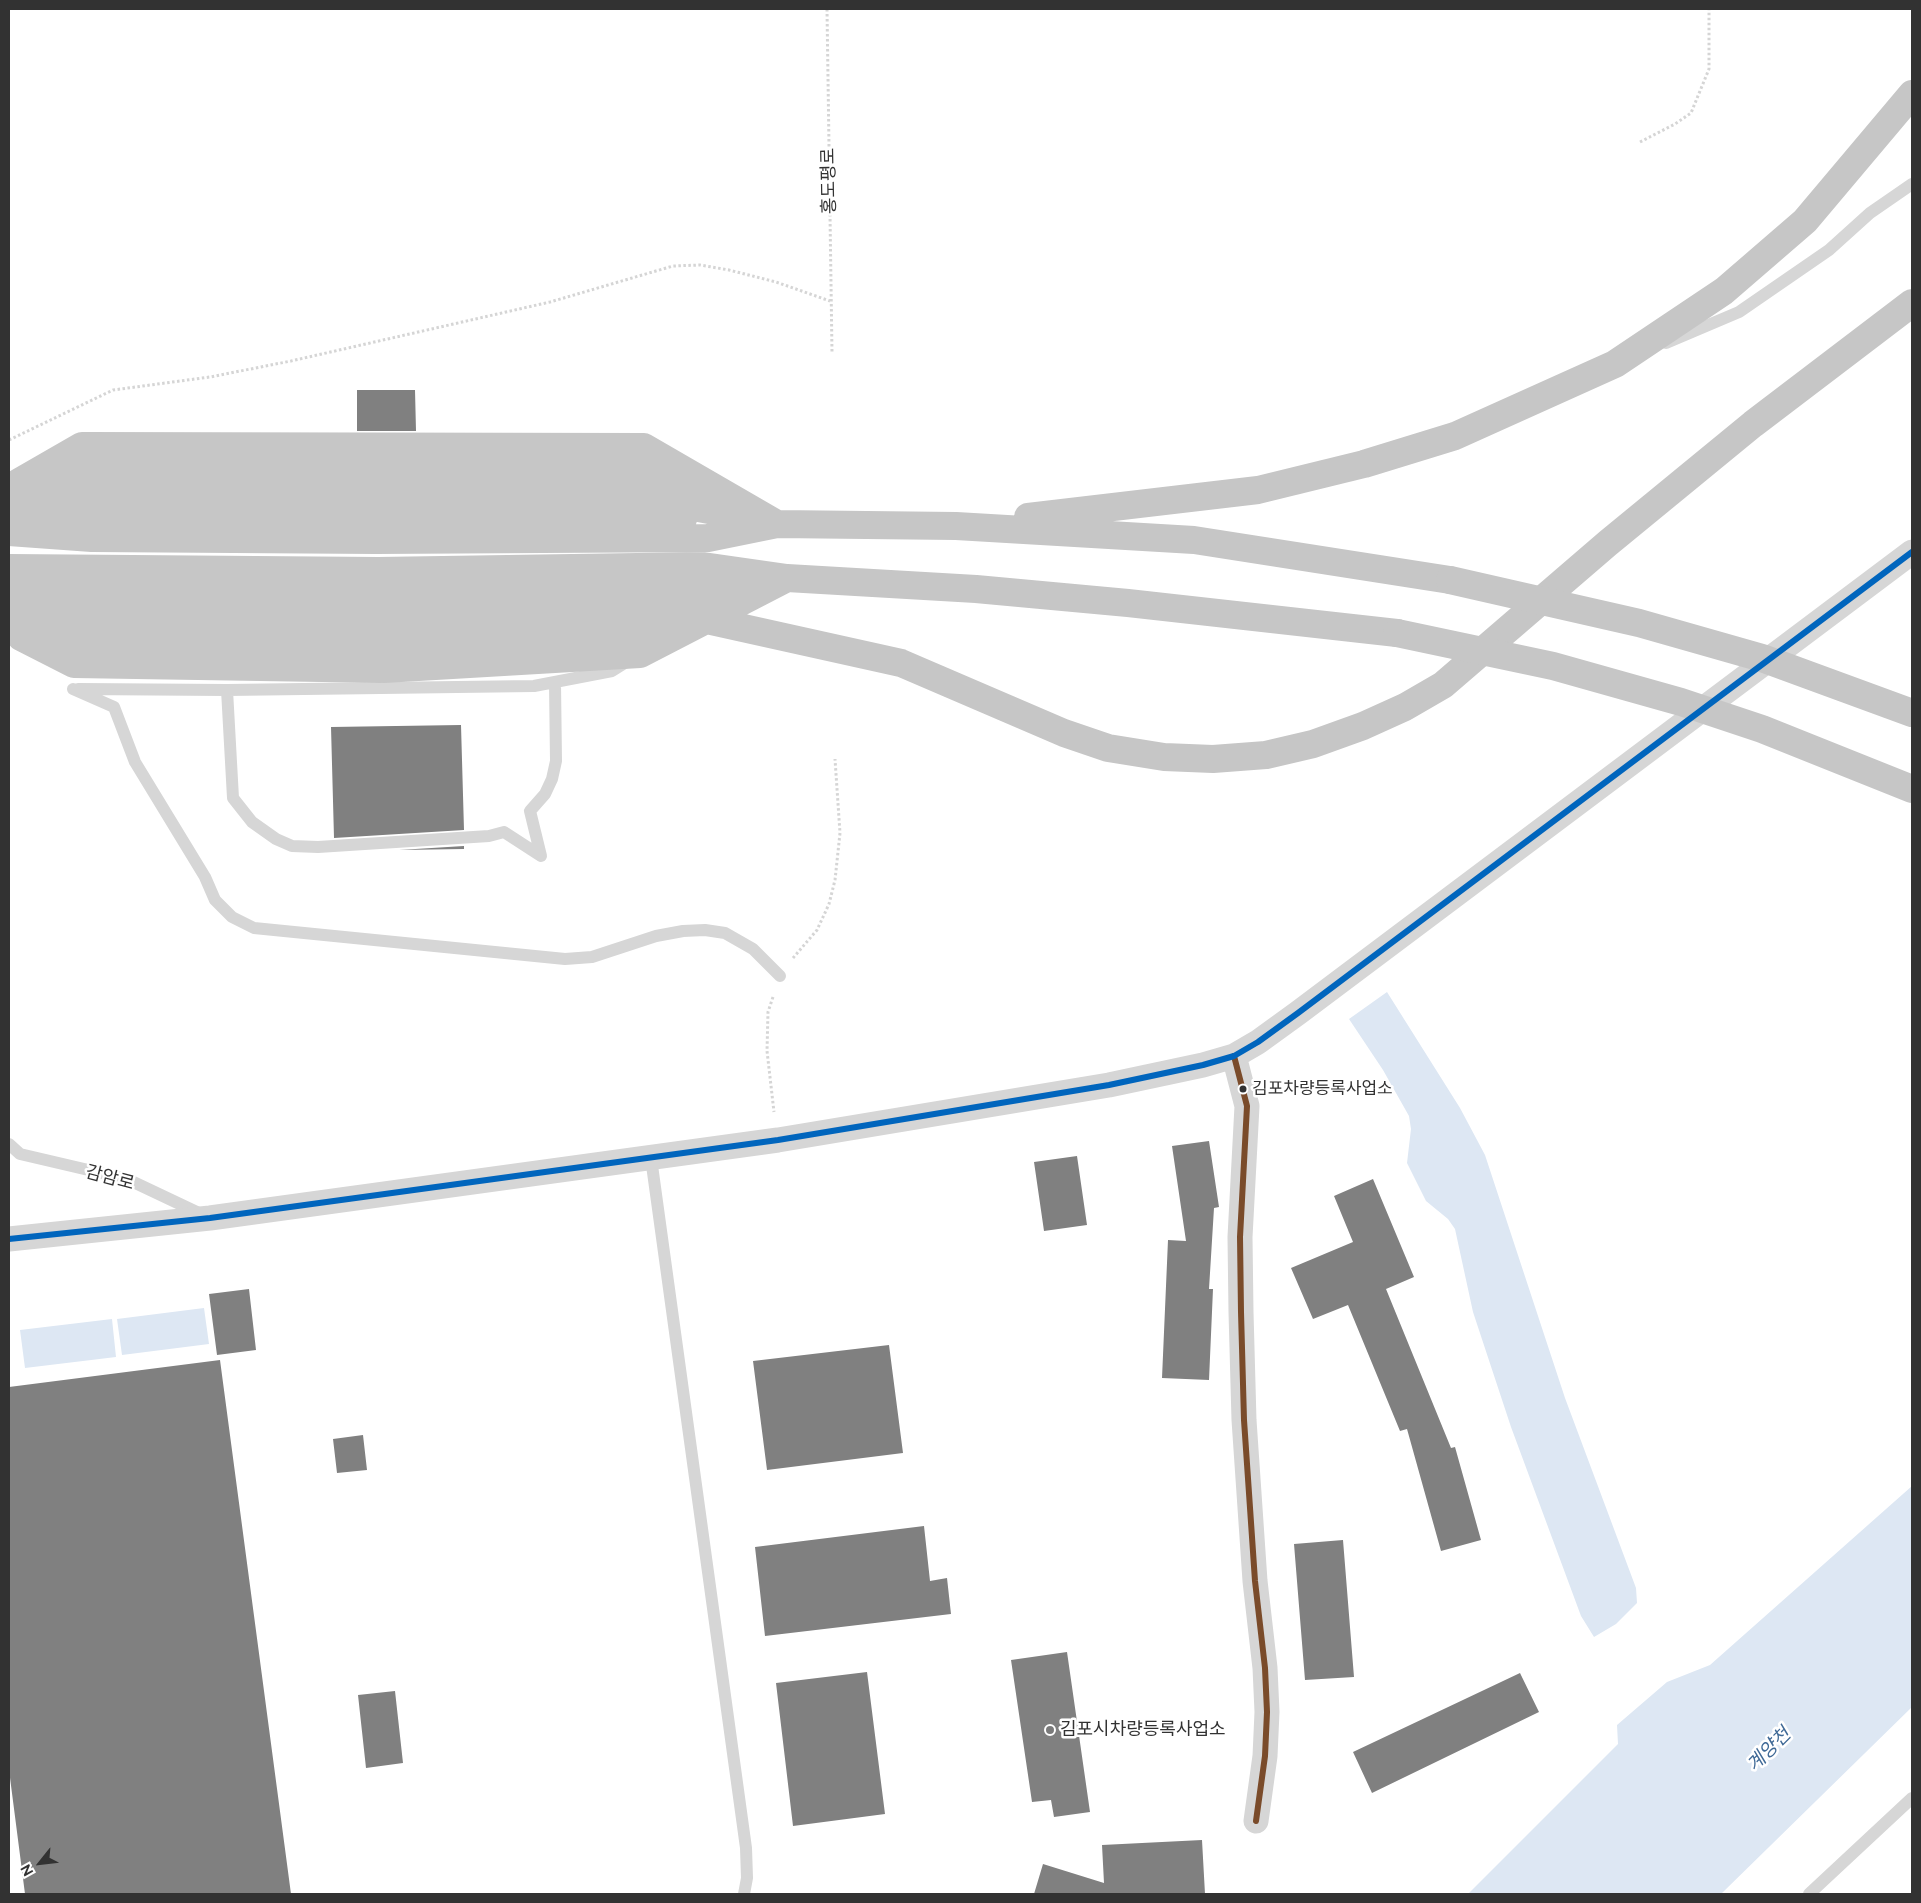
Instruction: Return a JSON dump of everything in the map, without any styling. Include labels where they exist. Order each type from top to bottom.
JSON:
[{"type":"highway","points":[[956,526],[1258,490],[1364,464],[1455,436],[1595,373],[1614,364],[1724,292],[1805,221],[1912,94]]},
{"type":"highway","points":[[9,615],[68,639],[384,641],[600,633],[706,620],[901,663],[1064,733],[1108,748],[1164,757],[1213,759],[1266,755],[1313,744],[1363,726],[1405,707],[1443,685],[1608,543],[1753,424],[1912,303]]},
{"type":"highway","points":[[9,488],[82,446],[644,447],[777,524]]},
{"type":"highway","points":[[9,501],[91,472],[380,469],[640,472],[728,495]]},
{"type":"highway","points":[[9,512],[89,495],[381,493],[641,497],[777,524]]},
{"type":"highway","points":[[9,522],[109,516],[638,517],[777,524],[956,526],[1194,540],[1450,580],[1638,623],[1752,656],[1912,713]]},
{"type":"highway","points":[[9,532],[92,538],[376,540],[708,538],[777,524]]},
{"type":"highway","points":[[9,568],[378,571],[704,566],[787,578],[976,589],[1260,616],[1397,633],[1553,666],[1681,702],[1762,729],[1912,789]]},
{"type":"highway","points":[[9,630],[74,664],[384,669],[640,654],[787,578]]},
{"type":"highway","points":[[9,582],[67,588],[382,593],[657,587],[787,578]]},
{"type":"highway","points":[[9,599],[68,614],[384,616],[659,611],[787,578]]},
{"type":"street","points":[[9,1239],[210,1218],[778,1140],[1109,1085],[1203,1065],[1234,1056],[1258,1042],[1298,1013],[1912,552]]},
{"type":"street","points":[[1234,1056],[1248,1106],[1240,1237],[1244,1420],[1254,1582],[1265,1668],[1267,1712],[1265,1756],[1256,1821]]},
{"type":"lane","points":[[1595,373],[1739,312],[1829,250],[1870,213],[1912,184]]},
{"type":"lane","points":[[640,654],[612,671],[534,686],[227,690],[73,689],[114,707],[135,762],[205,877],[215,900],[232,917],[254,928],[565,959],[592,957],[656,936],[683,931],[705,930],[725,934],[753,949],[780,976]]},
{"type":"lane","points":[[227,690],[233,798],[252,822],[276,839],[292,846],[318,847],[489,836],[504,832],[541,856],[530,811],[545,794],[552,779],[556,760],[555,683]]},
{"type":"lane","name":"감암로","points":[[9,1144],[20,1154],[127,1179],[210,1218]]},
{"type":"lane","points":[[651,1158],[746,1848],[747,1878],[744,1894]]},
{"type":"lane","points":[[1809,1894],[1912,1798]]},
{"type":"path","name":"홍도평로","points":[[827,9],[832,352]]},
{"type":"path","points":[[1640,142],[1675,124],[1690,113],[1700,95],[1709,69],[1709,9]]},
{"type":"path","points":[[9,440],[113,390],[210,376],[301,359],[550,302],[673,266],[700,264],[729,270],[776,282],[830,301]]},
{"type":"path","points":[[778,1140],[767,1051],[768,1012],[780,976],[817,930],[829,904],[835,880],[840,833],[835,759]]},
{"type":"water","points":[[1387,992],[1460,1108],[1485,1155],[1565,1398],[1636,1588],[1637,1603],[1616,1624],[1594,1637],[1581,1616],[1511,1427],[1473,1312],[1455,1229],[1448,1219],[1426,1201],[1407,1163],[1411,1129],[1409,1116],[1383,1070],[1349,1019]]},
{"type":"water","points":[[204,1308],[209,1344],[122,1355],[117,1319]]},
{"type":"water","points":[[112,1319],[116,1357],[25,1368],[20,1330]]},
{"type":"water","name":"계양천","points":[[1912,1486],[1912,1707],[1721,1894],[1468,1894],[1618,1744],[1617,1725],[1667,1682],[1710,1665]]},
{"type":"building","points":[[357,390],[415,390],[416,431],[357,431]]},
{"type":"building","points":[[461,725],[464,830],[334,838],[331,727]]},
{"type":"building","points":[[464,846],[464,849],[399,850]]},
{"type":"building","points":[[1209,1141],[1219,1207],[1214,1208],[1209,1289],[1213,1289],[1209,1380],[1162,1378],[1168,1240],[1186,1241],[1172,1146]]},
{"type":"building","points":[[1077,1156],[1087,1225],[1044,1231],[1034,1162]]},
{"type":"building","points":[[1373,1179],[1414,1277],[1386,1289],[1451,1448],[1455,1447],[1481,1540],[1441,1551],[1407,1429],[1400,1431],[1348,1305],[1313,1319],[1291,1268],[1353,1242],[1334,1196]]},
{"type":"building","points":[[249,1289],[256,1350],[217,1355],[209,1294]]},
{"type":"building","points":[[889,1345],[903,1453],[767,1470],[753,1361]]},
{"type":"building","points":[[220,1360],[291,1894],[25,1894],[9,1770],[9,1387]]},
{"type":"building","points":[[363,1435],[367,1470],[337,1473],[333,1439]]},
{"type":"building","points":[[924,1526],[930,1581],[947,1578],[951,1614],[765,1636],[755,1547]]},
{"type":"building","points":[[1343,1540],[1354,1677],[1305,1680],[1294,1544]]},
{"type":"building","name":"김포시차량등록사업소","points":[[1067,1652],[1090,1812],[1054,1817],[1051,1800],[1032,1802],[1011,1660]]},
{"type":"building","points":[[867,1672],[885,1814],[793,1826],[776,1683]]},
{"type":"building","points":[[1520,1673],[1539,1712],[1372,1793],[1353,1752]]},
{"type":"building","points":[[395,1691],[403,1763],[366,1768],[358,1695]]},
{"type":"building","points":[[1202,1840],[1205,1894],[1034,1894],[1043,1864],[1104,1883],[1102,1845]]},
{"type":"transit line","points":[[9,1239],[210,1218],[778,1140],[1109,1085],[1203,1065],[1234,1056],[1258,1042],[1298,1013],[1912,552]]},
{"type":"transit line","points":[[1234,1056],[1247,1106],[1240,1237],[1244,1420],[1255,1581],[1265,1668],[1267,1712],[1265,1756],[1256,1821]]},
{"type":"place","name":"김포차량등록사업소","points":[[1243,1089]]},
{"type":"place","name":"김포시차량등록사업소","points":[[1050,1730]]}]
